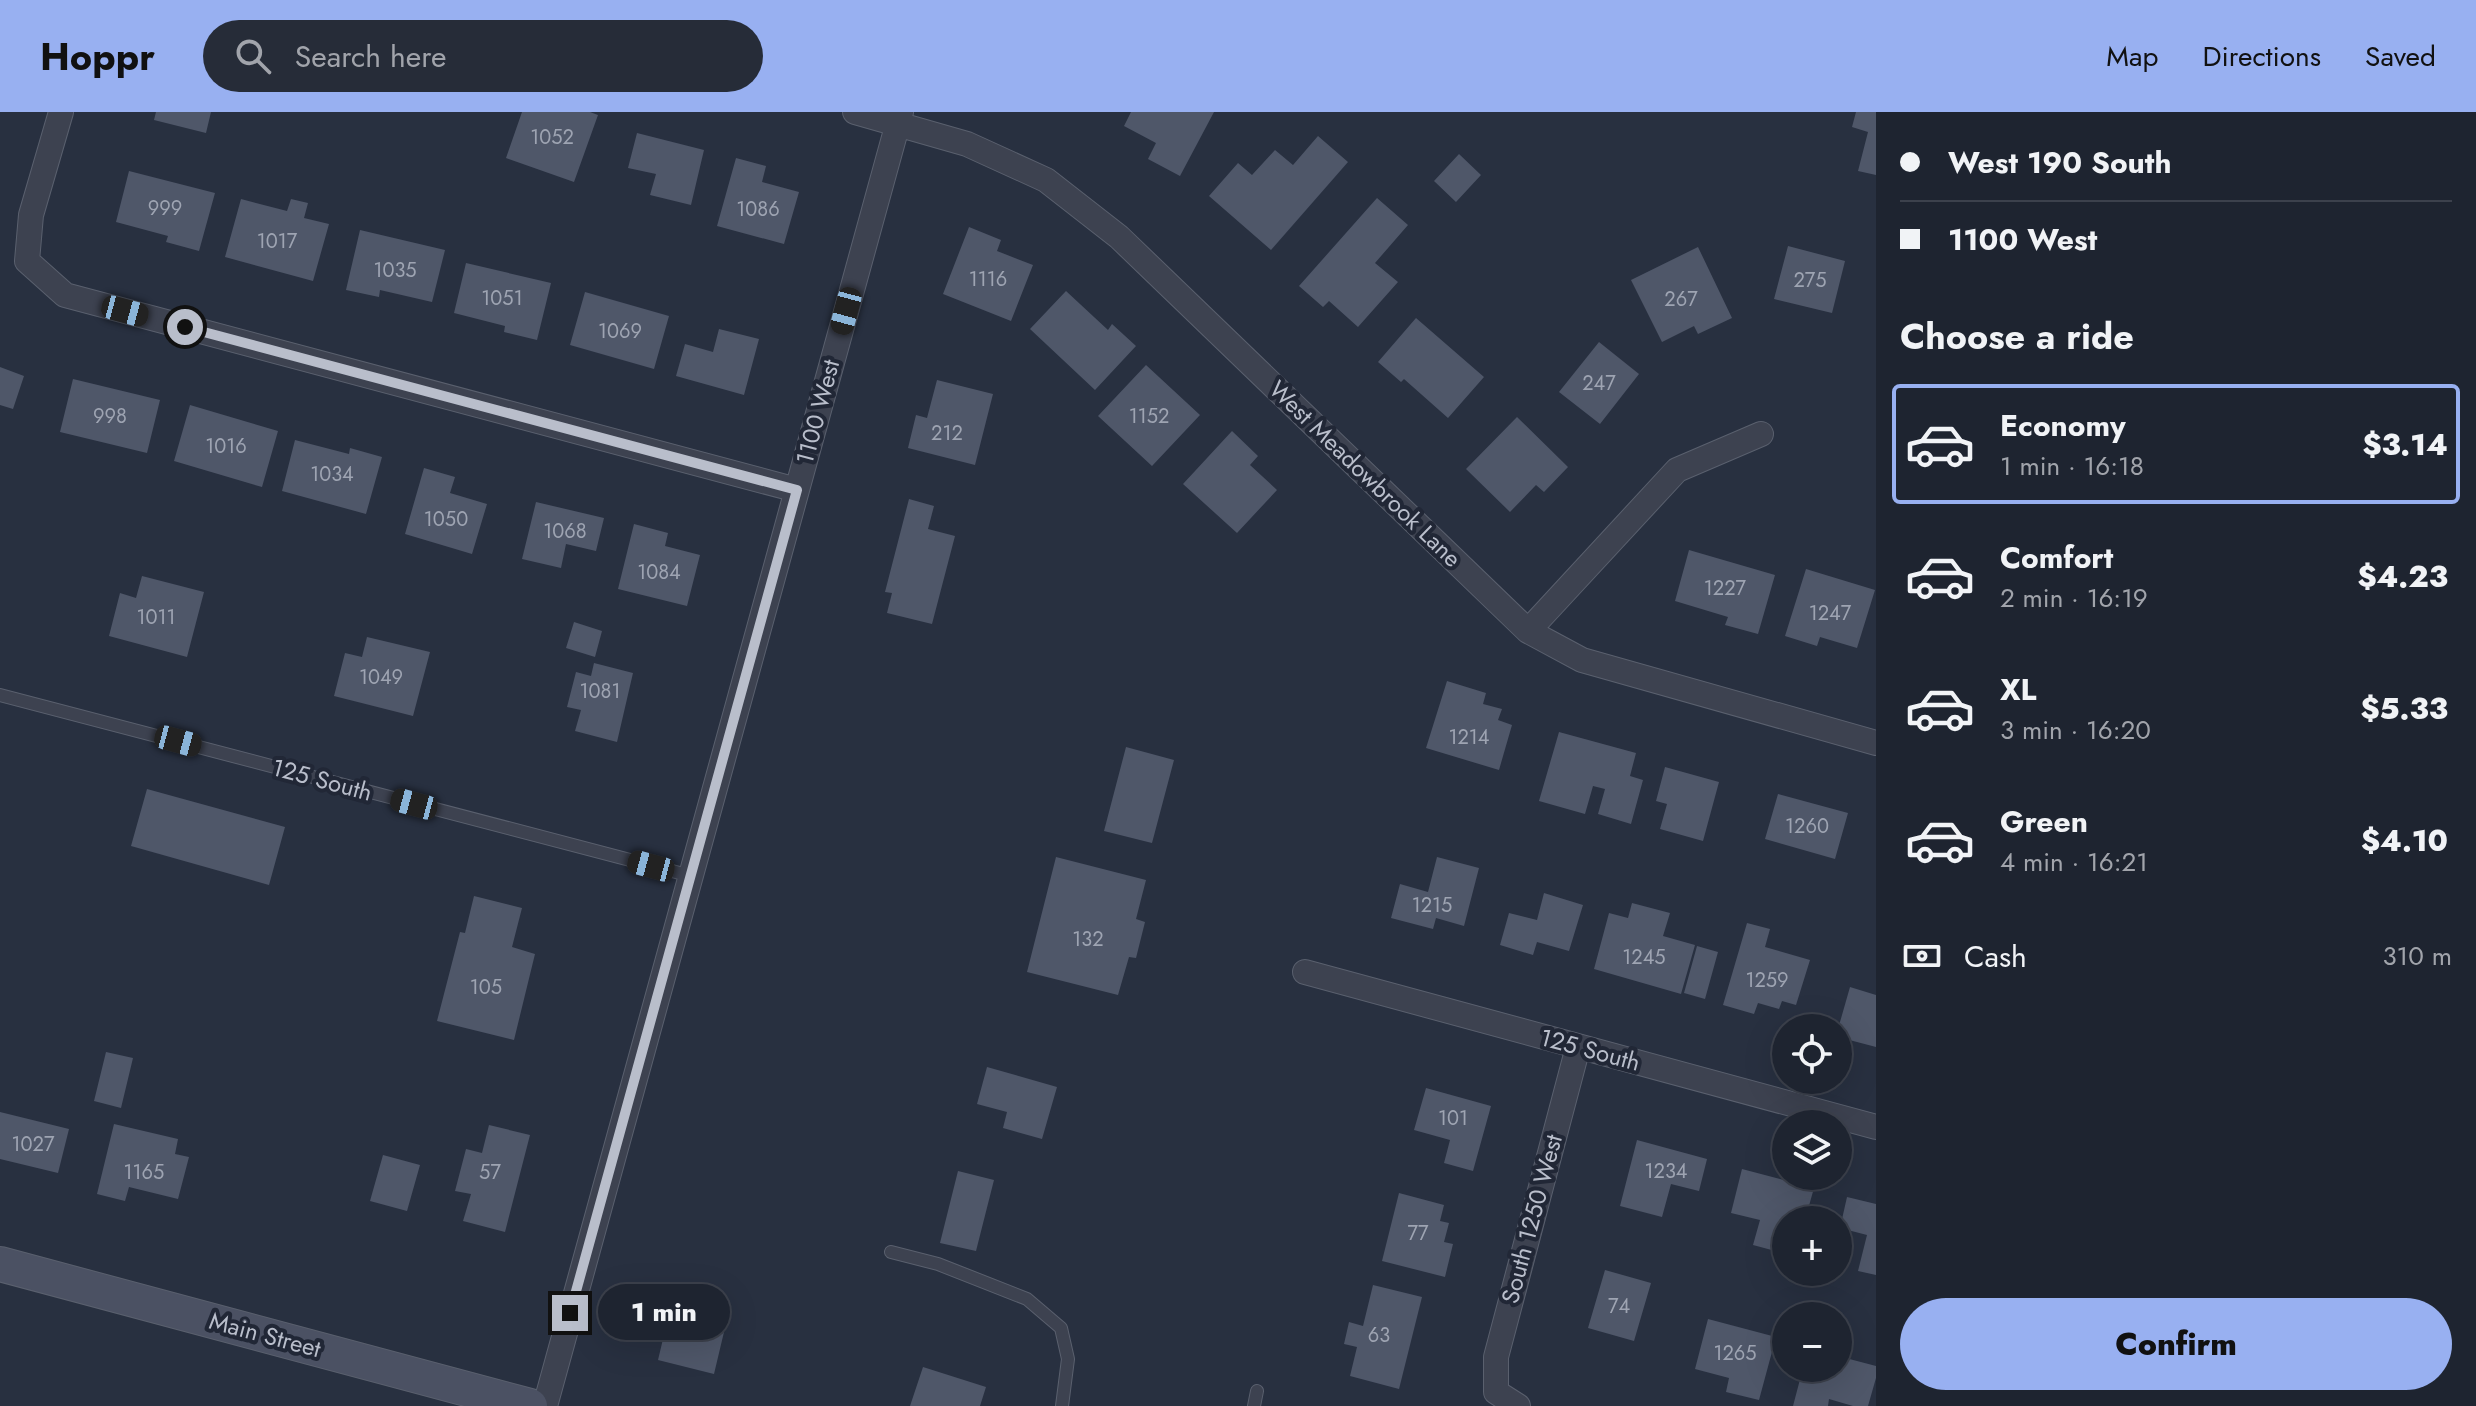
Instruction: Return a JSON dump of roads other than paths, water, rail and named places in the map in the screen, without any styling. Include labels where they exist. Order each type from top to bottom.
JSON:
[{"type":"main road","name":"Main Street","points":[[0,1264],[530,1406]]},
{"type":"street","points":[[61,112],[31,215],[27,261],[65,295],[797,490]]},
{"type":"street","name":"West Meadowbrook Lane","points":[[855,112],[900,118],[1046,180],[1119,237],[1528,631],[1582,660],[1876,743]]},
{"type":"street","name":"1100 West","points":[[545,1406],[900,118]]},
{"type":"street","points":[[1528,631],[1677,470],[1761,434]]},
{"type":"street","name":"125 South","points":[[1305,972],[1876,1127]]},
{"type":"street","name":"South 1250 West","points":[[1518,1406],[1496,1392],[1496,1357],[1578,1047]]},
{"type":"lane","name":"125 South","points":[[0,695],[691,876]]},
{"type":"lane","points":[[891,1252],[938,1264],[1027,1299],[1061,1328],[1068,1359],[1062,1406]]},
{"type":"lane","points":[[1254,1406],[1257,1391]]}]
